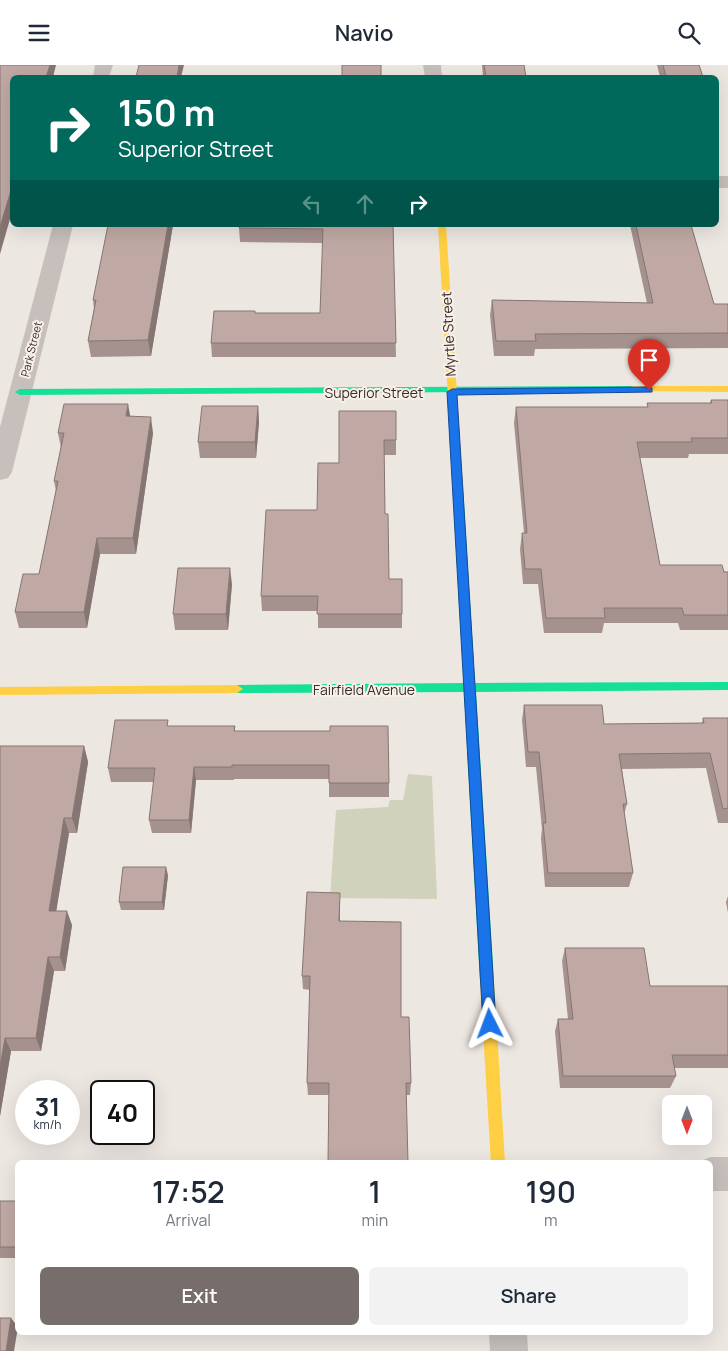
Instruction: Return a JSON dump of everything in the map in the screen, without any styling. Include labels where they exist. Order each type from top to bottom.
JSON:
[{"type":"street","name":"Park Street","points":[[0,472],[62,227]]},
{"type":"street","name":"Myrtle Street","points":[[442,227],[498,1160]]},
{"type":"street","name":"Superior Street","points":[[20,392],[452,392],[728,389]]},
{"type":"street","name":"Fairfield Avenue","points":[[0,691],[728,686]]},
{"type":"street","points":[[713,1175],[728,1174]]},
{"type":"street","points":[[508,1335],[509,1351]]},
{"type":"green space","points":[[408,774],[432,776],[437,899],[330,898],[336,810],[388,807],[390,800],[403,800]]},
{"type":"building","points":[[0,65],[50,65],[47,75],[10,75],[10,194],[0,227]]},
{"type":"building","points":[[139,65],[179,65],[177,75],[136,75]]},
{"type":"building","points":[[342,65],[381,65],[381,75],[342,75]]},
{"type":"building","points":[[484,65],[524,65],[526,75],[486,75]]},
{"type":"building","points":[[663,65],[699,65],[702,75],[666,75]]},
{"type":"building","points":[[108,227],[168,227],[148,340],[88,341],[96,300],[93,300]]},
{"type":"building","points":[[393,227],[396,343],[211,343],[214,311],[320,313],[323,229],[239,228]]},
{"type":"building","points":[[636,227],[692,227],[714,304],[728,304],[728,333],[535,334],[536,341],[496,341],[492,300],[653,303]]},
{"type":"building","points":[[711,400],[728,400],[728,438],[691,438],[692,442],[637,442],[660,565],[722,565],[724,572],[728,572],[728,615],[684,615],[682,608],[604,608],[605,618],[546,618],[541,569],[525,569],[522,533],[527,533],[516,407],[648,407],[647,403],[712,403]]},
{"type":"building","points":[[64,404],[128,404],[126,416],[151,417],[133,538],[97,538],[84,612],[15,612],[23,574],[39,574],[58,481],[54,481],[64,433],[58,433]]},
{"type":"building","points":[[202,406],[258,406],[255,442],[198,442]]},
{"type":"building","points":[[339,411],[396,411],[396,440],[384,440],[385,514],[388,514],[389,579],[402,579],[402,614],[317,614],[318,596],[261,596],[266,510],[317,510],[318,463],[339,463]]},
{"type":"building","points":[[178,568],[230,568],[226,614],[173,614]]},
{"type":"building","points":[[524,705],[602,705],[604,724],[704,723],[703,718],[728,718],[728,808],[723,809],[710,753],[619,754],[627,804],[623,804],[633,873],[548,873],[543,823],[546,823],[539,752],[528,752]]},
{"type":"building","points":[[115,720],[168,720],[167,726],[235,726],[234,731],[330,731],[330,726],[388,726],[389,783],[329,783],[329,765],[194,767],[189,820],[149,820],[155,768],[108,768]]},
{"type":"building","points":[[0,746],[84,746],[72,818],[64,818],[49,911],[67,911],[60,957],[48,957],[36,1038],[5,1038],[0,1067]]},
{"type":"building","points":[[123,867],[166,867],[162,902],[119,902]]},
{"type":"building","points":[[307,892],[340,893],[339,921],[401,922],[401,1017],[409,1017],[411,1083],[406,1083],[408,1160],[328,1160],[329,1083],[307,1083],[310,976],[302,976]]},
{"type":"building","points":[[565,948],[644,948],[650,986],[728,986],[728,1055],[672,1055],[676,1076],[563,1076],[558,1019],[573,1019]]},
{"type":"building","points":[[0,1201],[15,1201],[15,1247],[0,1247]]},
{"type":"building","points":[[0,1318],[11,1318],[6,1351],[0,1351]]},
{"type":"traffic: fast","points":[[20,392],[633,389]]},
{"type":"traffic: fast","points":[[458,486],[487,981]]},
{"type":"traffic: fast","points":[[237,689],[728,686]]},
{"type":"traffic: slow","points":[[442,227],[458,486]]},
{"type":"traffic: slow","points":[[633,389],[728,389]]},
{"type":"traffic: slow","points":[[0,691],[237,689]]},
{"type":"traffic: slow","points":[[487,981],[498,1160]]},
{"type":"route","points":[[490,1024],[452,392],[649,390]]}]
